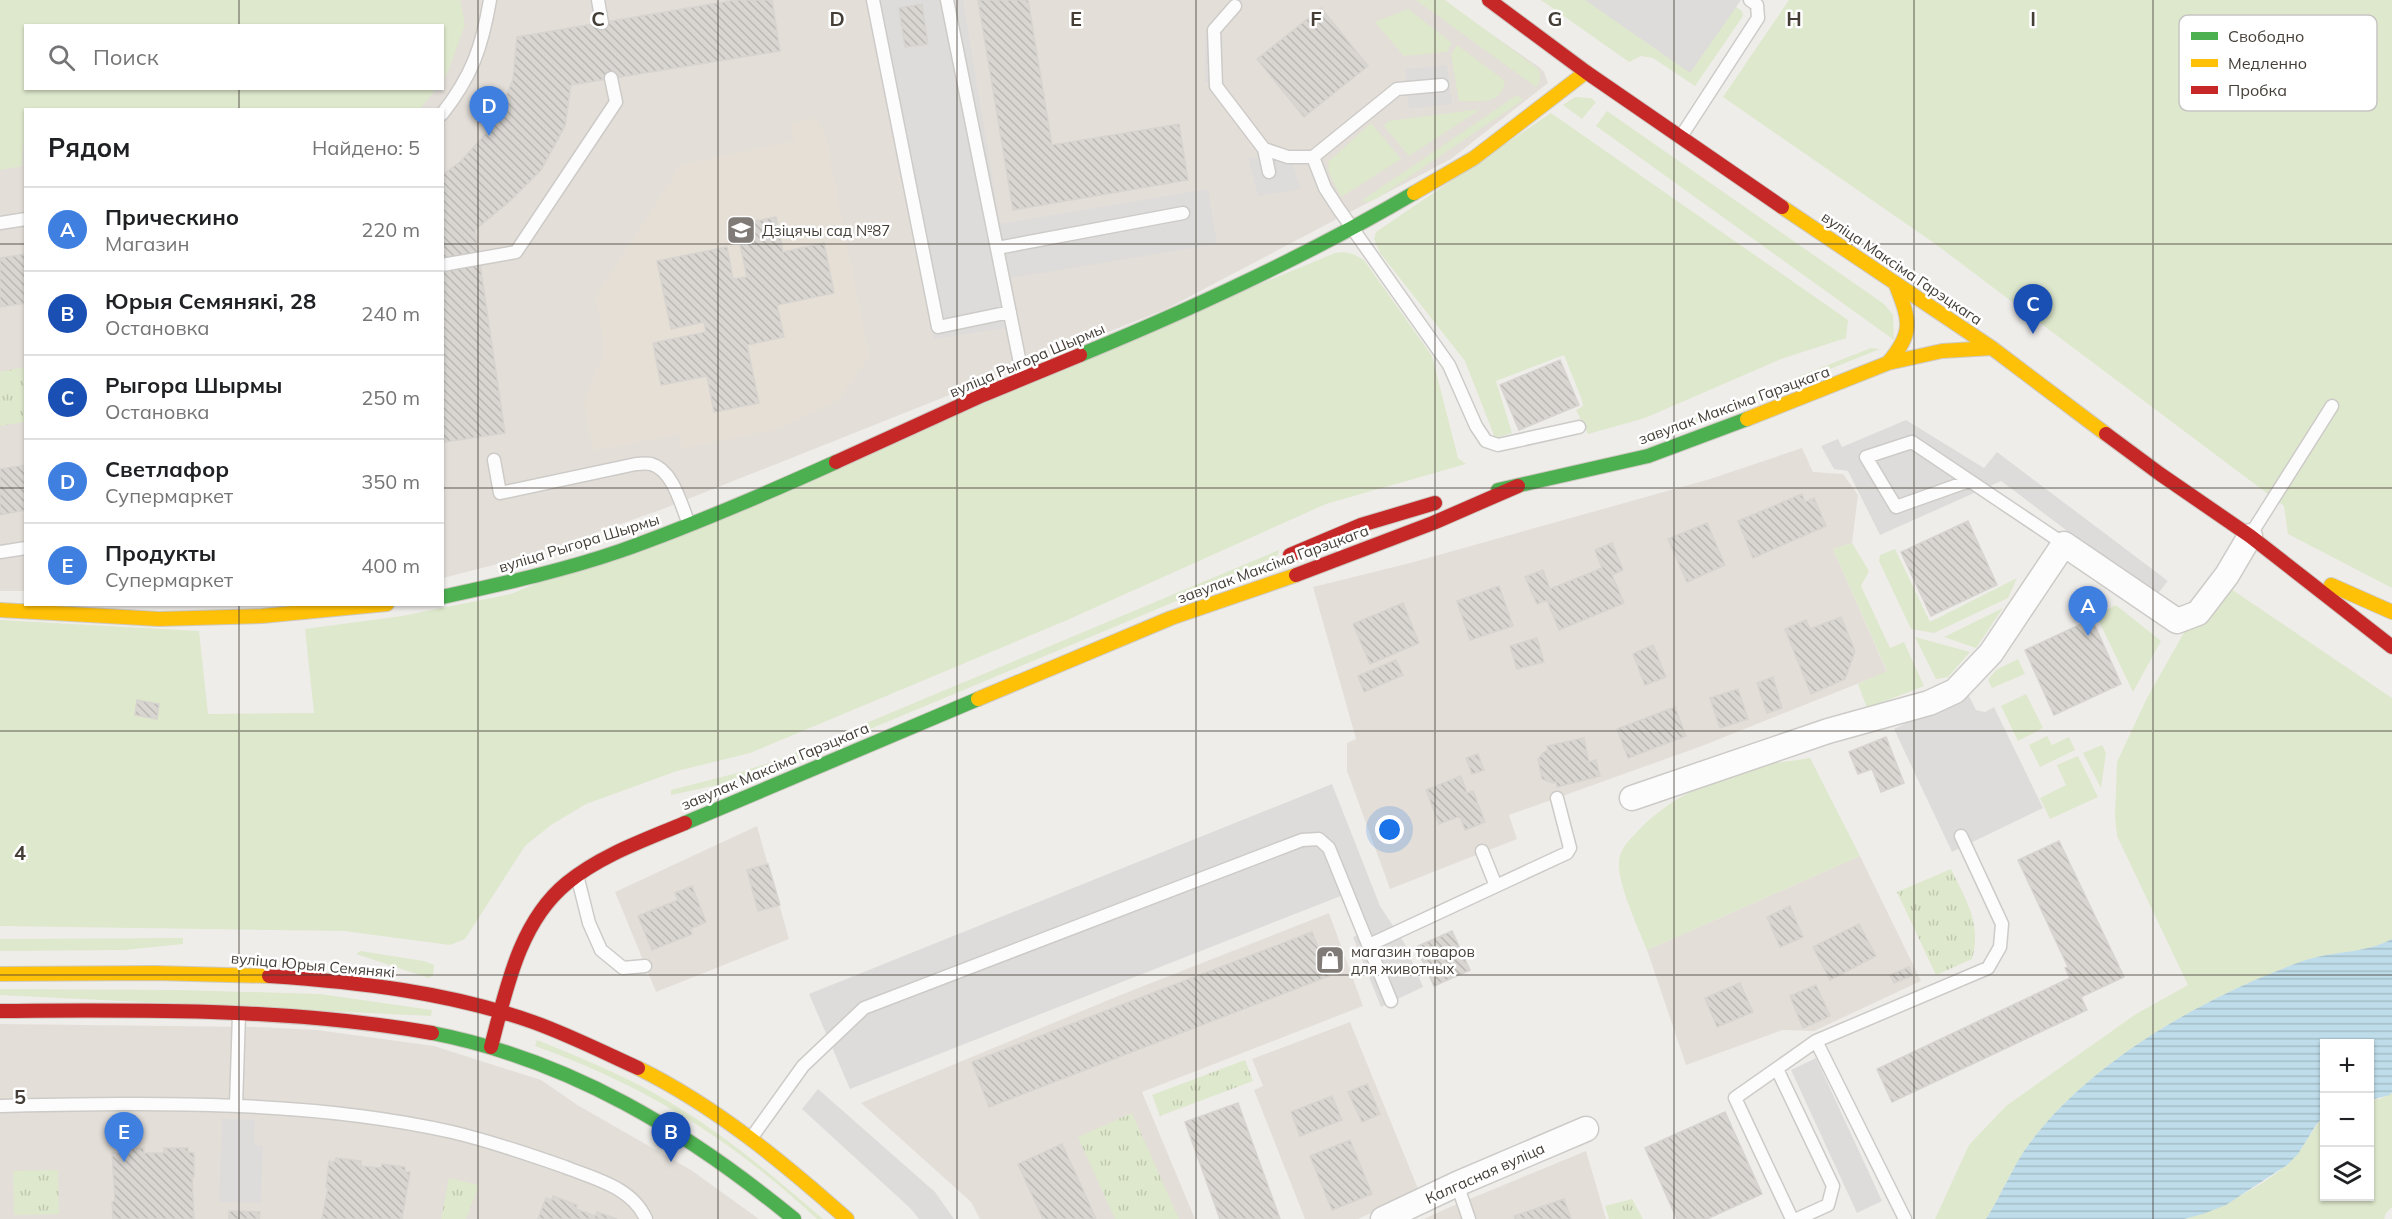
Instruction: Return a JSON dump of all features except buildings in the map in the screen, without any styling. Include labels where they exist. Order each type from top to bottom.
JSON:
[{"type":"street","name":"вуліца Максіма Гарэцкага","points":[[1489,0],[1586,72],[1896,285],[1992,348],[2160,474],[2250,536],[2392,647]]},
{"type":"street","name":"вуліца Рыгора Шырмы","points":[[444,597],[518,580],[618,552],[689,525],[1023,379],[1166,320],[1353,229],[1474,158],[1547,105],[1586,72]]},
{"type":"street","points":[[1888,363],[1905,343],[1908,329],[1908,316],[1896,285]]},
{"type":"street","name":"завулак Максіма Гарэцкага","points":[[1279,560],[1378,518],[1671,449],[1888,363],[1942,351],[1992,348]]},
{"type":"street","name":"завулак Максіма Гарэцкага","points":[[491,1047],[511,973],[524,937],[561,888],[578,874],[616,852],[699,815],[1171,618],[1438,522],[1518,486]]},
{"type":"street","points":[[1632,798],[1828,731],[1929,703],[1955,692],[1991,653],[2064,544],[2177,621],[2198,613],[2227,575],[2250,536]]},
{"type":"street","name":"вуліца Максіма Гарэцкага","points":[[2292,568],[2392,612]]},
{"type":"street","name":"завулак Максіма Гарэцкага","points":[[1171,618],[1249,576]]},
{"type":"street","points":[[0,610],[159,619],[262,616],[366,606]]},
{"type":"street","name":"вуліца Юрыя Семянякі","points":[[0,974],[183,973],[322,979],[413,991],[500,1012],[542,1026],[622,1059],[679,1090],[751,1138],[799,1175],[847,1219]]},
{"type":"street","points":[[0,1011],[239,1013],[363,1021],[437,1033],[491,1047],[570,1076],[657,1118],[744,1178],[794,1219]]},
{"type":"street","name":"Калгасная вуліца","points":[[1383,1219],[1457,1184],[1586,1129]]},
{"type":"lane","points":[[444,112],[458,94],[474,65],[485,29],[490,0]]},
{"type":"lane","points":[[598,0],[603,24]]},
{"type":"lane","points":[[873,0],[938,327],[1010,312]]},
{"type":"lane","points":[[947,0],[1023,379]]},
{"type":"lane","points":[[1682,136],[1758,18],[1757,5],[1750,0]]},
{"type":"lane","points":[[1235,6],[1214,30],[1216,86],[1263,149],[1269,172]]},
{"type":"lane","points":[[444,265],[516,252],[616,102],[611,78]]},
{"type":"lane","points":[[1263,149],[1288,157],[1313,157],[1397,89],[1442,85]]},
{"type":"lane","points":[[1313,157],[1325,188],[1449,365],[1476,426],[1486,441],[1498,445],[1579,427]]},
{"type":"lane","points":[[997,248],[1183,213]]},
{"type":"lane","points":[[0,223],[24,219]]},
{"type":"lane","points":[[2250,536],[2332,406]]},
{"type":"lane","points":[[1969,481],[1896,507],[1866,457],[1912,442],[2064,544]]},
{"type":"lane","points":[[494,460],[500,493],[636,464],[651,464],[664,471],[689,525]]},
{"type":"lane","points":[[0,552],[24,548]]},
{"type":"lane","points":[[1369,945],[1567,853],[1570,848],[1557,798]]},
{"type":"lane","points":[[1792,1219],[1735,1098],[1816,1041],[1988,968],[2000,947],[2002,924],[1961,836]]},
{"type":"lane","points":[[751,1138],[803,1066],[864,1008],[1302,840],[1319,839],[1329,848],[1391,1001]]},
{"type":"lane","points":[[1482,851],[1496,886]]},
{"type":"lane","points":[[578,874],[589,923],[601,950],[623,968],[645,966]]},
{"type":"lane","points":[[236,1106],[239,1013]]},
{"type":"lane","points":[[1816,1041],[1905,1219]]},
{"type":"lane","points":[[1777,1069],[1833,1186],[1828,1205],[1797,1219]]},
{"type":"lane","points":[[0,1106],[236,1106],[347,1116],[451,1132],[511,1148],[606,1183],[632,1198],[646,1219]]},
{"type":"lane","points":[[1457,1184],[1469,1219]]},
{"type":"shaded area","points":[[0,0],[1442,0],[1539,67],[1544,72],[1548,83],[1451,159],[1166,309],[663,509],[532,555],[444,578],[444,108],[24,108],[24,591],[0,591]]},
{"type":"shaded area","points":[[878,0],[963,0],[1000,224],[1208,189],[1217,244],[1011,278],[1019,326],[934,339]]},
{"type":"shaded area","points":[[1585,0],[1741,0],[1690,73]]},
{"type":"shaded area","points":[[1205,35],[1223,36],[1222,82],[1205,82]]},
{"type":"shaded area","points":[[1447,65],[1452,104],[1409,109],[1405,69]]},
{"type":"shaded area","name":"Дзіцячы сад №87","points":[[815,118],[825,133],[869,357],[838,401],[774,430],[682,448],[679,434],[593,451],[584,401],[605,351],[596,296],[681,165],[794,141],[791,123]]},
{"type":"shaded area","points":[[1248,157],[1292,162],[1301,189],[1258,196]]},
{"type":"shaded area","points":[[1906,420],[1984,468],[1997,452],[2168,581],[2155,597],[2001,481],[1880,535],[1848,471],[1834,469],[1821,446],[1838,439],[1842,447]]},
{"type":"shaded area","points":[[1802,448],[1813,472],[1843,474],[1858,495],[1852,543],[1833,549],[1887,672],[1702,746],[1509,815],[1517,839],[1390,889],[1347,771],[1347,743],[1356,739],[1313,587],[1410,563],[1710,479]]},
{"type":"shaded area","points":[[1968,694],[1976,710],[1985,712],[1994,707],[2043,808],[1952,852],[1894,729]]},
{"type":"shaded area","points":[[1332,784],[1380,906],[1405,944],[1423,987],[1381,1007],[1353,937],[1370,931],[1351,892],[850,1089],[809,994]]},
{"type":"shaded area","points":[[757,826],[789,939],[656,992],[615,892]]},
{"type":"shaded area","points":[[1860,856],[1921,981],[1814,1031],[1783,1030],[1686,1065],[1647,950]]},
{"type":"shaded area","points":[[1329,913],[1363,1006],[1142,1092],[1195,1219],[980,1219],[971,1202],[861,1103],[1118,996]]},
{"type":"shaded area","points":[[1350,1022],[1419,1191],[1358,1219],[1305,1219],[1254,1090],[1263,1086],[1252,1059]]},
{"type":"shaded area","points":[[0,1024],[259,1027],[317,1030],[434,1046],[541,1080],[579,1106],[691,1170],[759,1219],[0,1219]]},
{"type":"shaded area","points":[[1816,1058],[1882,1201],[1857,1213],[1791,1070]]},
{"type":"shaded area","points":[[818,1089],[935,1192],[954,1219],[919,1219],[910,1208],[802,1109]]},
{"type":"shaded area","points":[[222,1119],[255,1120],[254,1145],[263,1146],[261,1203],[219,1202]]},
{"type":"shaded area","points":[[1586,1151],[1606,1219],[1424,1219],[1443,1210]]},
{"type":"green space","points":[[0,0],[460,0],[465,25],[444,78],[444,24],[24,24],[24,90],[435,90],[421,108],[24,108],[22,166],[0,170]]},
{"type":"green space","points":[[1416,0],[1445,0],[1537,68],[1540,72],[1539,83],[1536,87]]},
{"type":"green space","points":[[1541,0],[1605,0],[1736,7],[1742,11],[1743,16],[1695,86],[1653,58],[1641,56],[1629,62]]},
{"type":"green space","points":[[1789,0],[2392,0],[2392,588],[2288,534],[2284,506],[1934,243],[1723,97]]},
{"type":"green space","points":[[1408,9],[1452,43],[1447,52],[1404,56],[1375,22]]},
{"type":"green space","points":[[1457,45],[1505,81],[1499,95],[1482,101],[1459,101],[1451,54]]},
{"type":"green space","points":[[1517,95],[1523,100],[1378,198],[1368,202],[1361,201]]},
{"type":"green space","points":[[1575,97],[1591,98],[1596,102],[1582,119],[1563,105]]},
{"type":"green space","points":[[1481,109],[1409,156],[1384,126],[1389,121]]},
{"type":"green space","points":[[1607,111],[1884,304],[1893,315],[1894,340],[1596,126]]},
{"type":"green space","points":[[1551,113],[1848,320],[1846,338],[1781,359],[1645,418],[1588,434],[1576,410],[1583,406],[1582,400],[1564,355],[1496,381],[1512,433],[1495,438],[1465,361],[1380,253],[1374,239],[1376,232]]},
{"type":"green space","points":[[1371,123],[1401,159],[1341,197],[1329,173],[1328,162]]},
{"type":"green space","points":[[1344,252],[1364,260],[1432,356],[1458,458],[1466,464],[1326,504],[1065,621],[750,753],[677,771],[586,804],[551,825],[525,846],[465,939],[450,945],[344,931],[0,926],[0,620],[199,631],[208,714],[314,713],[305,629],[402,616],[511,594],[1335,253]]},
{"type":"green space","points":[[1871,348],[1880,349],[1642,444],[1642,438]]},
{"type":"green space","points":[[24,367],[24,422],[0,426],[0,372]]},
{"type":"green space","points":[[1852,543],[1869,571],[1861,586],[1890,648],[1904,642],[1924,686],[1867,708],[1858,684],[1887,671],[1833,549]]},
{"type":"green space","points":[[1895,549],[1930,622],[2017,578],[2008,598],[1934,633],[1911,629],[1879,561],[1880,555]]},
{"type":"green space","points":[[1279,550],[1278,555],[1186,597],[784,765],[745,779],[671,795],[671,790],[778,760]]},
{"type":"green space","points":[[2231,589],[2392,698],[2392,939],[2355,951],[2317,957],[2295,964],[2211,1001],[2140,1042],[2107,1066],[2048,1121],[2024,1151],[1986,1219],[1935,1219],[1969,1145],[2006,1106],[2136,1014],[2188,985],[2117,836],[2115,817],[2117,762],[2147,698],[2186,629]]},
{"type":"green space","points":[[2116,605],[2161,641],[2133,692],[2096,615]]},
{"type":"green space","points":[[2003,608],[1976,648],[1944,637]]},
{"type":"green space","points":[[1915,637],[1970,652],[1948,677],[1936,679]]},
{"type":"green space","points":[[2018,659],[2025,674],[1992,688],[1988,680],[1996,670]]},
{"type":"green space","points":[[2026,694],[2043,728],[2018,741],[2001,706]]},
{"type":"green space","points":[[2047,736],[2052,745],[2069,737],[2075,750],[2040,767],[2029,745]]},
{"type":"green space","points":[[2102,745],[2106,753],[2101,788],[2083,753]]},
{"type":"green space","points":[[2078,756],[2098,797],[2050,819],[2040,798],[2066,785],[2057,765]]},
{"type":"green space","points":[[1810,758],[1860,856],[1647,950],[1622,883],[1619,863],[1622,850],[1627,843],[1649,820],[1693,790],[1726,776],[1760,766]]},
{"type":"green space","points":[[1951,869],[1971,912],[1975,946],[1972,959],[1936,975],[1897,892]]},
{"type":"green space","points":[[183,938],[183,944],[124,950],[0,951],[0,939]]},
{"type":"green space","points":[[360,951],[424,961],[434,965],[433,975],[429,978],[356,954]]},
{"type":"green space","points":[[0,989],[180,990],[320,994],[432,1010],[431,1016],[0,995]]},
{"type":"green space","points":[[537,1040],[651,1091],[708,1126],[823,1219],[817,1219],[752,1164],[685,1117],[614,1079],[535,1046]]},
{"type":"green space","points":[[1245,1060],[1253,1081],[1160,1116],[1152,1095]]},
{"type":"green space","points":[[2392,1092],[2392,1207],[2384,1219],[2184,1219],[2228,1202],[2275,1174],[2297,1154],[2320,1121],[2320,1201],[2374,1201],[2374,1100]]},
{"type":"green space","points":[[1132,1113],[1179,1219],[1115,1219],[1078,1137]]},
{"type":"green space","points":[[58,1170],[59,1214],[14,1215],[13,1171]]},
{"type":"green space","points":[[449,1178],[479,1185],[466,1219],[441,1219]]},
{"type":"green space","points":[[1632,1199],[1643,1219],[1609,1219],[1605,1206]]},
{"type":"water","points":[[2392,939],[2392,1092],[2390,1095],[2374,1099],[2374,1039],[2320,1039],[2320,1120],[2298,1154],[2287,1165],[2226,1205],[2184,1219],[1986,1219],[2024,1151],[2048,1121],[2107,1066],[2140,1042],[2211,1001],[2286,967],[2317,957],[2355,951]]},
{"type":"traffic: fast","points":[[1080,355],[1250,280],[1414,193]]},
{"type":"traffic: fast","points":[[1498,490],[1648,456],[1747,419]]},
{"type":"traffic: fast","points":[[444,597],[554,571],[620,551],[729,509],[836,462]]},
{"type":"traffic: fast","points":[[685,823],[978,699]]},
{"type":"traffic: fast","points":[[432,1033],[483,1045],[532,1061],[625,1103],[712,1157],[794,1219]]},
{"type":"traffic: slow","points":[[1414,193],[1474,158],[1586,72]]},
{"type":"traffic: slow","points":[[1782,207],[1992,348],[2106,434]]},
{"type":"traffic: slow","points":[[1888,363],[1902,343],[1907,326],[1896,285]]},
{"type":"traffic: slow","points":[[1747,419],[1888,363],[1942,351],[1992,348]]},
{"type":"traffic: slow","points":[[978,699],[1171,618],[1296,575]]},
{"type":"traffic: slow","points":[[2331,585],[2392,612]]},
{"type":"traffic: slow","points":[[0,610],[159,619],[262,616],[366,606]]},
{"type":"traffic: slow","points":[[0,974],[155,973],[269,976]]},
{"type":"traffic: slow","points":[[638,1068],[721,1117],[798,1177],[847,1219]]},
{"type":"traffic: jam","points":[[1489,0],[1586,72],[1782,207]]},
{"type":"traffic: jam","points":[[836,462],[983,395],[1080,355]]},
{"type":"traffic: jam","points":[[2106,434],[2250,536],[2392,647]]},
{"type":"traffic: jam","points":[[1296,575],[1433,523],[1518,486]]},
{"type":"traffic: jam","points":[[1290,555],[1361,525],[1435,503]]},
{"type":"traffic: jam","points":[[491,1047],[517,958],[537,917],[551,899],[567,883],[594,864],[685,823]]},
{"type":"traffic: jam","points":[[269,976],[369,985],[468,1003],[533,1022],[638,1068]]},
{"type":"traffic: jam","points":[[0,1011],[217,1012],[325,1019],[432,1033]]},
{"type":"place","name":"Светлафор","points":[[489,136]]},
{"type":"place","name":"Дзіцячы сад №87","points":[[741,230]]},
{"type":"place","name":"Рыгора Шырмы","points":[[2033,334]]},
{"type":"place","name":"Прическино","points":[[2088,636]]},
{"type":"place","name":"магазин товаров для животных","points":[[1330,960]]},
{"type":"place","name":"Продукты","points":[[124,1162]]},
{"type":"place","name":"Юрыя Семянякі, 28","points":[[671,1162]]}]
